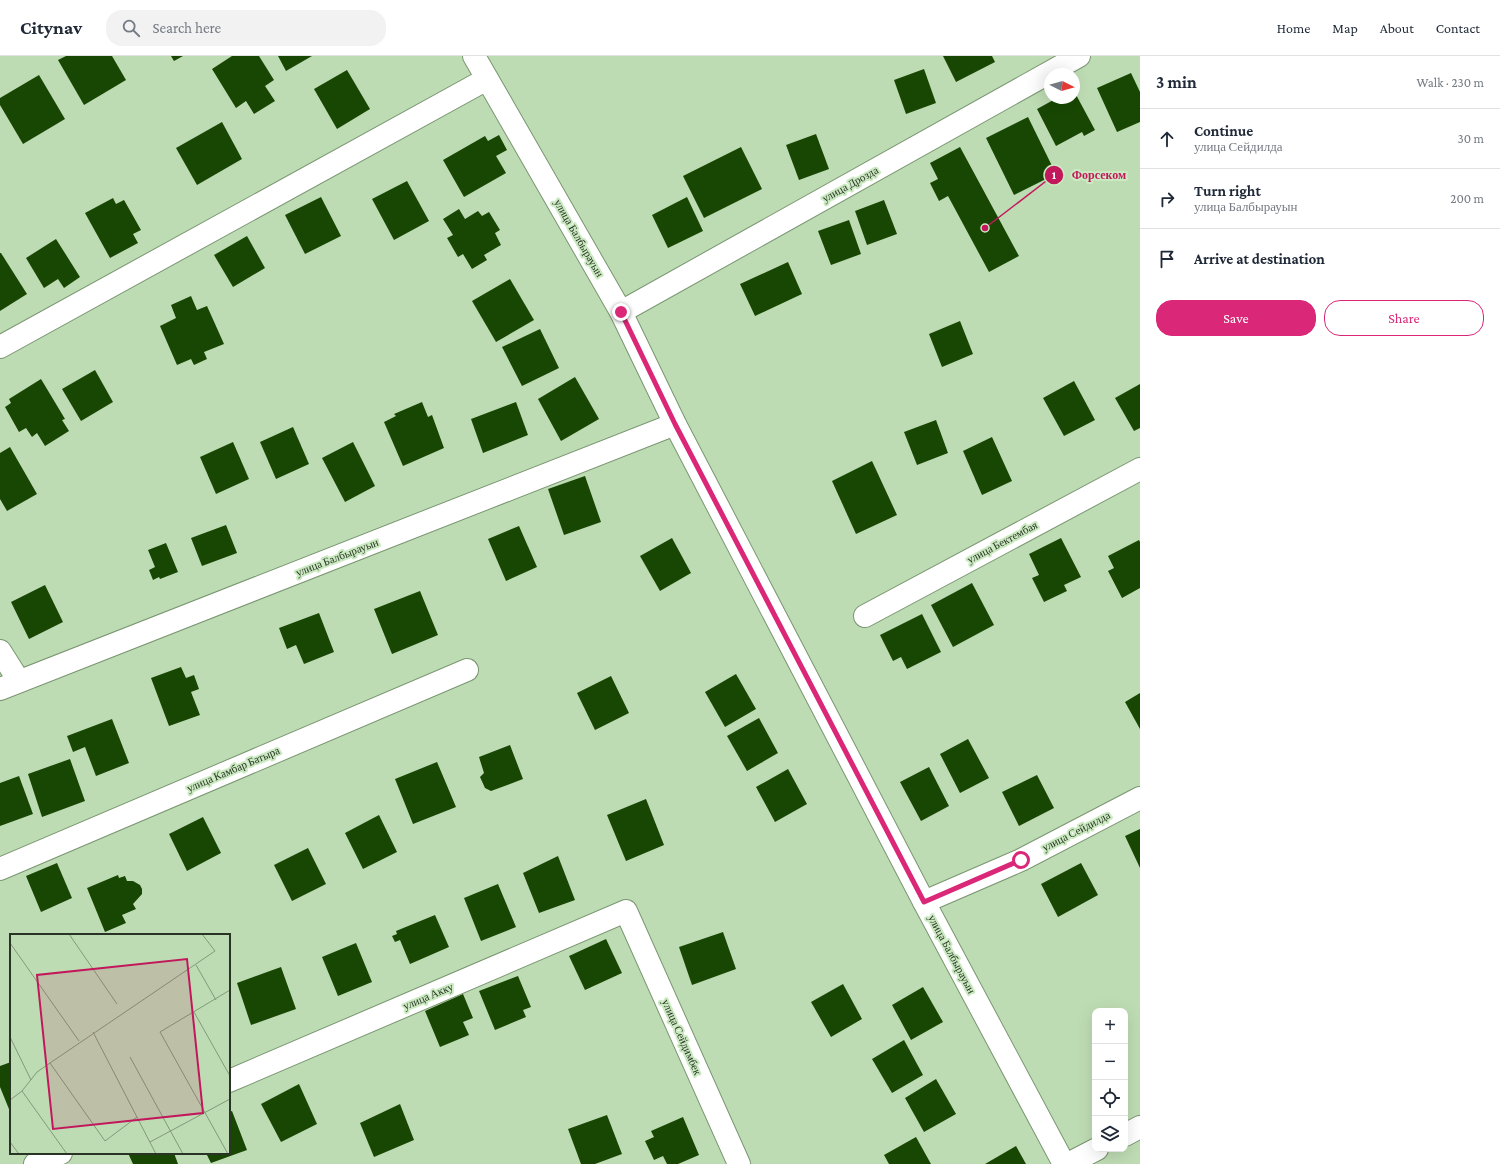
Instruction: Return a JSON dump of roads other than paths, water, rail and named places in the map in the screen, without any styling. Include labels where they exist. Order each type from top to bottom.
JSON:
[{"type":"street","name":"улица Балбырауын","points":[[474,56],[621,312],[675,424],[924,902],[1064,1164]]},
{"type":"street","name":"улица Дрозда","points":[[621,312],[1079,56]]},
{"type":"street","points":[[0,347],[487,79]]},
{"type":"street","name":"улица Балбырауын","points":[[10,685],[675,424]]},
{"type":"street","name":"улица Бектембая","points":[[865,616],[1140,469]]},
{"type":"street","points":[[0,651],[10,685]]},
{"type":"street","name":"улица Камбар Батыра","points":[[0,869],[467,670]]},
{"type":"street","name":"улица Сейдилда","points":[[924,902],[1021,860],[1140,798]]},
{"type":"street","name":"улица Акку","points":[[230,1081],[626,911]]},
{"type":"street","name":"улица Сейдимбек","points":[[626,911],[739,1164]]},
{"type":"street","points":[[1128,1133],[1140,1127]]},
{"type":"street","points":[[1068,1164],[1092,1152]]},
{"type":"street","points":[[35,1164],[59,1154]]},
{"type":"place","name":"Форсеком","points":[[985,228]]}]
